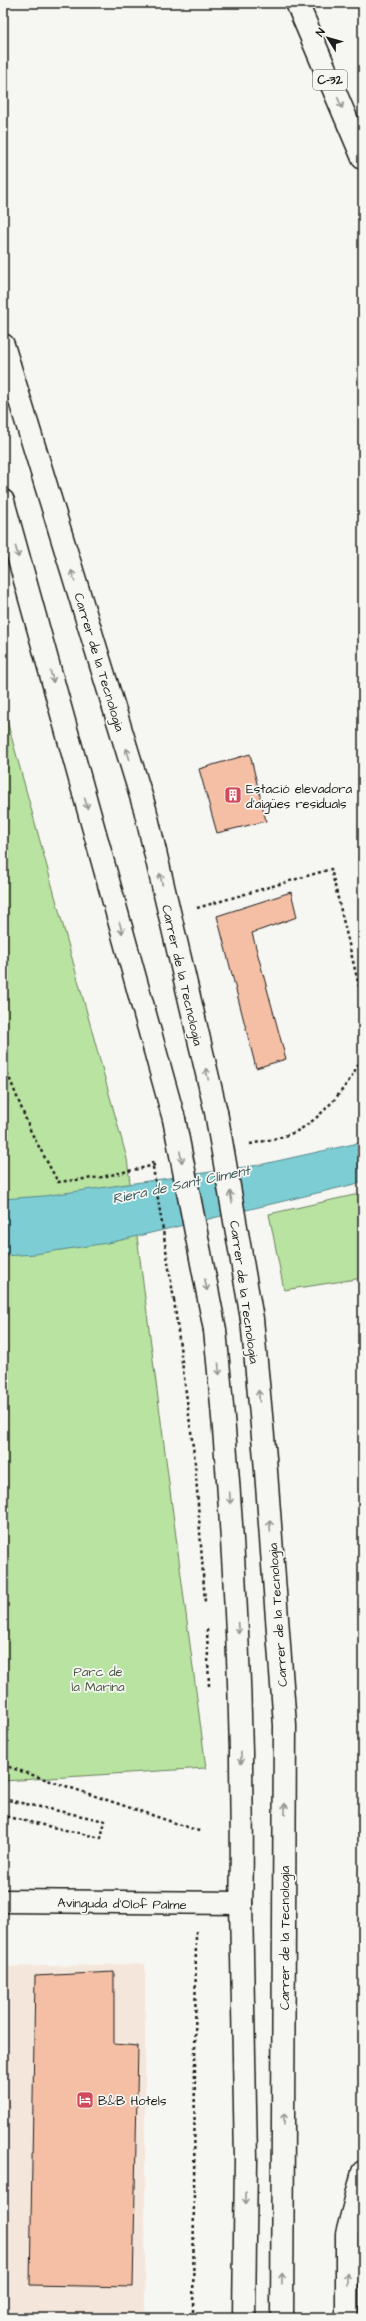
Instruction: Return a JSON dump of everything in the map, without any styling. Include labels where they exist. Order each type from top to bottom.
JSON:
[{"type":"main road","name":"C-32","points":[[297,3],[363,158]]},
{"type":"main road","name":"Carrer de la Tecnologia","points":[[3,345],[144,809],[216,1112],[252,1318],[265,1458],[285,1725],[282,2318]]},
{"type":"main road","points":[[3,501],[174,1119],[215,1330],[228,1460],[239,1646],[242,1863],[241,1903],[246,2159],[244,2318]]},
{"type":"main road","name":"Avinguda d'Olof Palme","points":[[3,1901],[196,1904],[241,1903]]},
{"type":"main road","points":[[347,2318],[347,2234],[363,2172]]},
{"type":"path","points":[[191,910],[331,869],[363,1003]]},
{"type":"path","points":[[151,1159],[174,1300],[195,1462],[206,1607]]},
{"type":"path","points":[[206,1623],[209,1694]]},
{"type":"path","points":[[3,1765],[202,1832]]},
{"type":"path","points":[[3,1799],[105,1821],[101,1838],[3,1816]]},
{"type":"path","points":[[193,2318],[196,1904]]},
{"type":"shaded area","name":"B&B Hotels","points":[[145,1964],[145,2318],[3,2318],[3,1967]]},
{"type":"green space","name":"Parc de la Marina","points":[[3,706],[127,1159],[206,1768],[3,1781]]},
{"type":"green space","points":[[363,1193],[363,1278],[284,1290],[269,1214]]},
{"type":"water","name":"Riera de Sant Climent","points":[[363,1142],[363,1182],[113,1242],[35,1254],[3,1256],[3,1199],[44,1196],[259,1165]]},
{"type":"building","name":"Estació elevadora d'aigües residuals","points":[[250,754],[266,821],[217,833],[199,769]]},
{"type":"building","points":[[291,892],[297,917],[252,933],[286,1059],[256,1068],[217,916]]},
{"type":"building","name":"B&B Hotels","points":[[114,1972],[114,2044],[138,2046],[133,2287],[30,2285],[35,1976]]},
{"type":"place","name":"Estació elevadora d'aigües residuals","points":[[233,795]]},
{"type":"place","name":"B&B Hotels","points":[[85,2100]]}]
